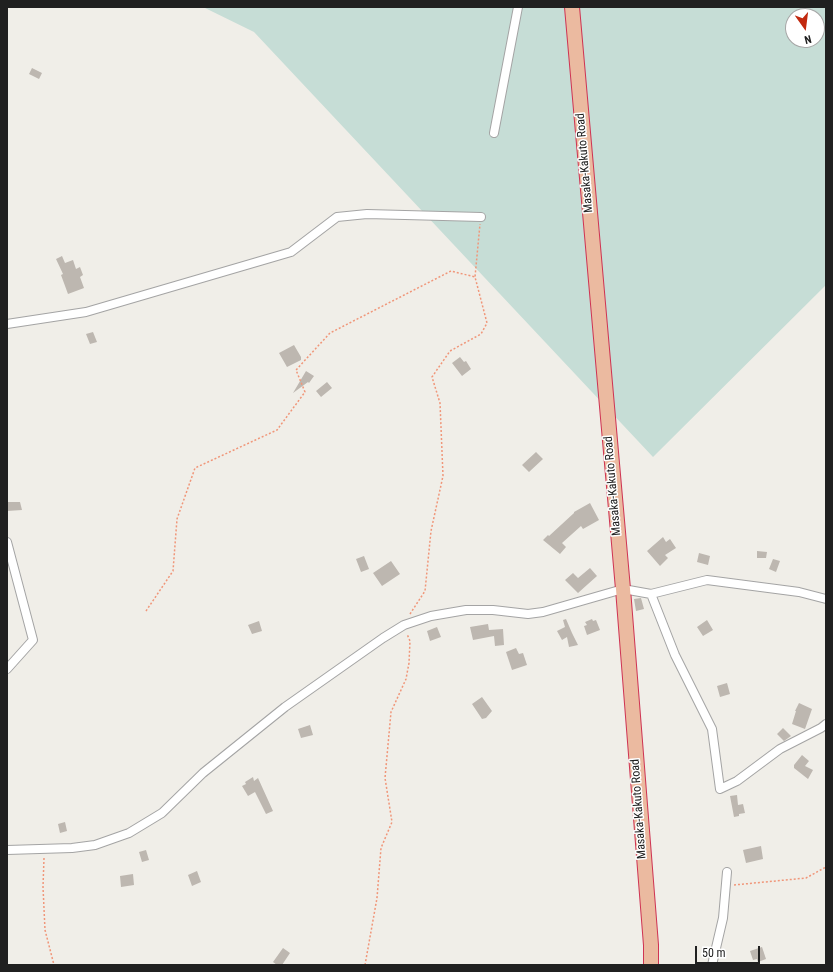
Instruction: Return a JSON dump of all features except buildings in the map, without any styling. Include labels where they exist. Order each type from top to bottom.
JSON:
[{"type":"highway","name":"Masaka-Kakuto Road","points":[[572,7],[623,589],[651,945],[651,965]]},
{"type":"street","points":[[494,133],[518,7]]},
{"type":"street","points":[[7,324],[86,312],[291,252],[337,217],[367,214],[481,216]]},
{"type":"street","points":[[7,542],[33,640],[7,669]]},
{"type":"street","points":[[7,850],[72,848],[95,845],[129,833],[162,812],[203,773],[284,707],[404,625],[431,616],[466,610],[498,610],[528,614],[543,612],[623,589],[651,594],[707,580],[799,592],[826,599]]},
{"type":"street","points":[[651,594],[675,655],[712,729],[720,788],[737,781],[780,749],[826,724]]},
{"type":"street","points":[[712,965],[723,918],[728,872]]},
{"type":"path","points":[[365,965],[376,898],[381,848],[392,822],[385,778],[391,712],[406,680],[409,663],[410,641],[404,625],[425,591],[431,531],[443,476],[440,403],[432,377],[450,351],[481,334],[487,323],[475,277],[481,216]]},
{"type":"path","points":[[146,611],[173,571],[177,519],[195,468],[277,430],[305,392],[296,370],[330,333],[451,271],[475,277]]},
{"type":"path","points":[[44,848],[43,887],[45,930],[54,965]]},
{"type":"path","points":[[726,886],[806,878],[826,867]]},
{"type":"shaded area","points":[[203,7],[826,7],[826,285],[653,457],[254,32]]}]
